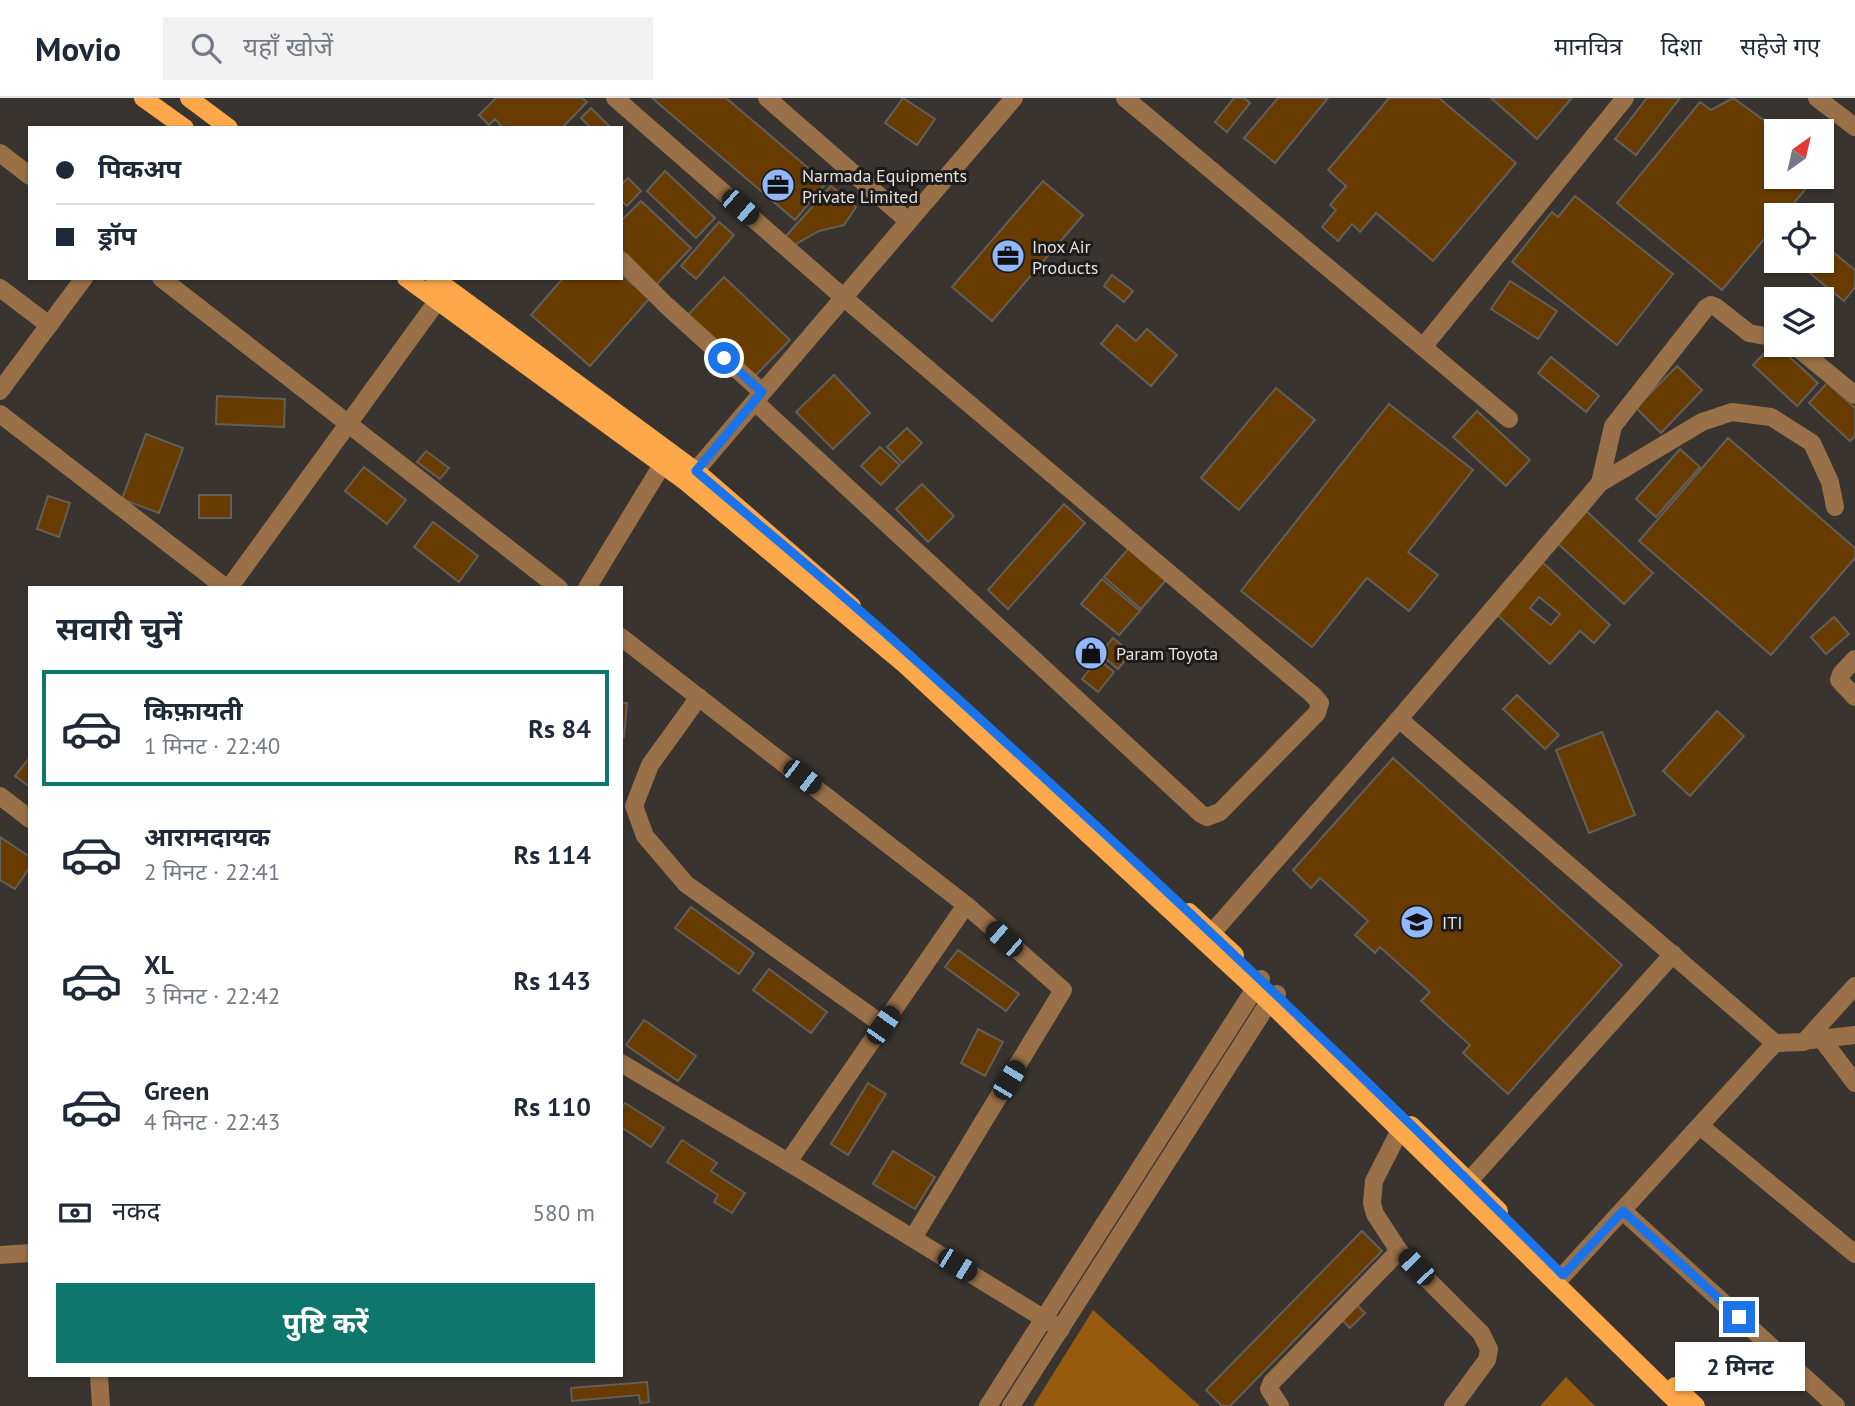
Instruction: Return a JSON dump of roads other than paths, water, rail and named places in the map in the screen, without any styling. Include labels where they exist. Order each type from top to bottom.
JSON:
[{"type":"main road","points":[[143,98],[182,126]]},
{"type":"main road","points":[[189,98],[226,126]]},
{"type":"main road","points":[[409,280],[663,465],[691,477]]},
{"type":"main road","points":[[437,280],[691,477],[1208,937],[1469,1181],[1681,1406]]},
{"type":"main road","points":[[1273,998],[1400,1130],[1696,1406]]},
{"type":"street","points":[[615,98],[844,297],[1313,695],[1320,703],[1317,713],[1220,812],[1208,817],[1201,814],[758,397],[623,262]]},
{"type":"street","points":[[767,98],[908,221]]},
{"type":"street","points":[[691,477],[1014,98]]},
{"type":"street","points":[[1125,98],[1509,419]]},
{"type":"street","points":[[1423,347],[1625,98]]},
{"type":"street","points":[[1817,98],[1855,127]]},
{"type":"street","points":[[0,153],[28,174]]},
{"type":"street","points":[[0,391],[83,280]]},
{"type":"street","points":[[164,280],[556,586]]},
{"type":"street","points":[[0,288],[49,325]]},
{"type":"street","points":[[229,586],[438,300]]},
{"type":"street","points":[[1600,483],[1613,426],[1706,308],[1711,305],[1716,307],[1749,333],[1764,336]]},
{"type":"street","points":[[1808,357],[1855,396]]},
{"type":"street","points":[[1208,937],[1600,483],[1702,422],[1732,412],[1771,417],[1812,443],[1830,482],[1835,507]]},
{"type":"street","points":[[0,414],[225,586]]},
{"type":"street","points":[[588,586],[663,465]]},
{"type":"street","points":[[623,638],[966,905],[1063,990],[913,1238]]},
{"type":"street","points":[[1855,659],[1839,680],[1855,697]]},
{"type":"street","points":[[699,697],[650,765],[634,806],[645,836],[686,884],[883,1025]]},
{"type":"street","points":[[1399,719],[1775,1043]]},
{"type":"street","points":[[0,796],[28,817]]},
{"type":"street","points":[[788,1162],[966,905]]},
{"type":"street","points":[[1469,1181],[1672,954]]},
{"type":"street","points":[[988,1406],[1258,984]]},
{"type":"street","points":[[1813,1040],[1855,986]]},
{"type":"street","points":[[1011,1406],[1273,998]]},
{"type":"street","points":[[1559,1279],[1775,1043],[1855,1035]]},
{"type":"street","points":[[1813,1040],[1855,1083]]},
{"type":"street","points":[[623,1064],[1060,1329]]},
{"type":"street","points":[[1700,1126],[1855,1254]]},
{"type":"street","points":[[1400,1130],[1374,1181],[1372,1203],[1379,1222],[1399,1251],[1480,1333],[1489,1349],[1487,1360],[1453,1406]]},
{"type":"street","points":[[1623,1211],[1836,1406]]},
{"type":"street","points":[[1280,1406],[1270,1393],[1272,1382],[1399,1251]]},
{"type":"street","points":[[0,1255],[28,1253]]},
{"type":"street","points":[[99,1377],[101,1406]]},
{"type":"place","name":"Narmada Equipments Private Limited","points":[[778,185]]},
{"type":"place","name":"Inox Air Products","points":[[1008,256]]},
{"type":"place","name":"Param Toyota","points":[[1091,653]]},
{"type":"place","name":"ITI","points":[[1417,922]]}]
